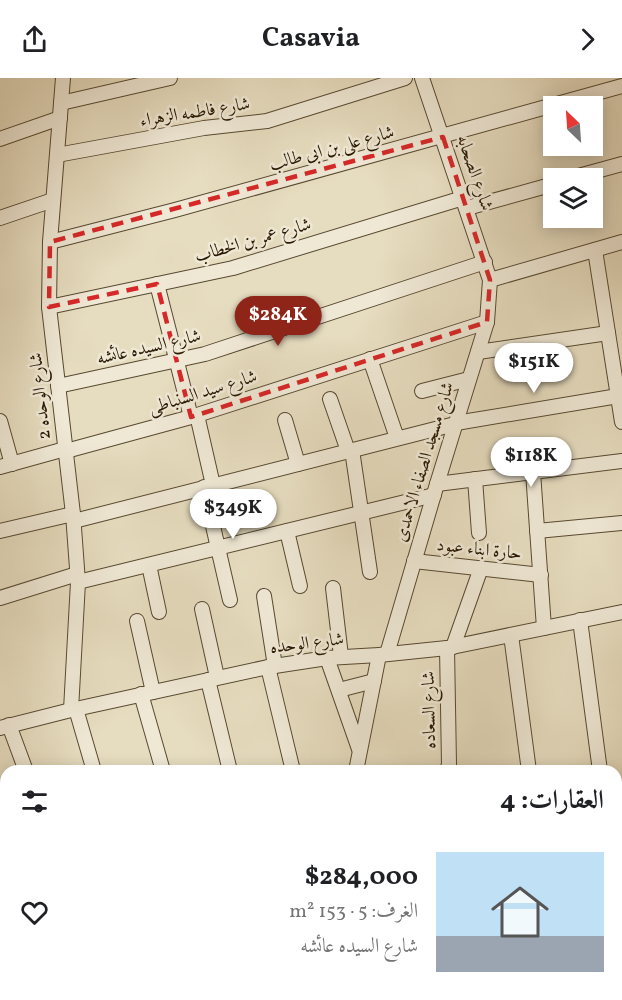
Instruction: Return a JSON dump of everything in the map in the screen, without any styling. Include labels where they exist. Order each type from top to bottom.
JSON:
[{"type":"street","name":"شارع الوحده 2","points":[[63,78],[50,242],[50,308],[74,518],[78,578],[73,709],[92,765]]},
{"type":"street","points":[[61,103],[170,78]]},
{"type":"street","name":"شارع فاطمه الزهراء","points":[[57,155],[204,128],[267,121],[405,78]]},
{"type":"street","name":"شارع الصحابه","points":[[422,78],[490,280]]},
{"type":"street","name":"شارع على بن ابى طالب","points":[[50,242],[176,210],[622,86]]},
{"type":"street","points":[[0,139],[60,118]]},
{"type":"street","points":[[603,169],[622,164]]},
{"type":"street","name":"شارع عمر بن الخطاب","points":[[50,308],[233,268],[465,203],[543,186]]},
{"type":"street","points":[[0,218],[53,200]]},
{"type":"street","points":[[490,280],[622,242]]},
{"type":"street","points":[[595,250],[622,422]]},
{"type":"street","name":"شارع السيده عائشه","points":[[58,386],[205,354],[485,261]]},
{"type":"street","name":"شارع مسجد الصفاء الاحمدى","points":[[357,765],[374,681],[414,561],[487,322],[490,280]]},
{"type":"street","points":[[157,284],[194,416],[209,486],[218,548],[231,600]]},
{"type":"street","name":"شارع سيد السنباطى","points":[[6,466],[194,416],[487,322]]},
{"type":"street","points":[[478,352],[608,333]]},
{"type":"street","points":[[370,359],[397,438]]},
{"type":"street","points":[[422,391],[469,379]]},
{"type":"street","points":[[0,531],[74,518],[209,486],[455,423],[618,396]]},
{"type":"street","points":[[330,399],[350,450],[362,512],[370,572]]},
{"type":"street","points":[[285,420],[297,464]]},
{"type":"street","points":[[0,421],[6,466]]},
{"type":"street","points":[[0,598],[287,531],[475,479],[622,461]]},
{"type":"street","points":[[533,472],[544,628]]},
{"type":"street","points":[[475,479],[479,533]]},
{"type":"street","points":[[537,531],[622,523]]},
{"type":"street","points":[[287,531],[300,586]]},
{"type":"street","name":"حارة ابناء عبود","points":[[414,561],[541,575]]},
{"type":"street","points":[[149,565],[159,612]]},
{"type":"street","points":[[450,648],[481,568]]},
{"type":"street","points":[[333,588],[334,657],[339,690],[360,751]]},
{"type":"street","points":[[264,596],[272,666],[292,765]]},
{"type":"street","points":[[202,609],[212,679],[229,765]]},
{"type":"street","name":"شارع الوحده","points":[[5,726],[272,666],[334,657],[450,648],[622,612]]},
{"type":"street","points":[[580,620],[599,765]]},
{"type":"street","points":[[137,621],[147,693],[162,765]]},
{"type":"street","points":[[511,635],[528,765]]},
{"type":"street","name":"شارع السعاده","points":[[449,765],[450,648]]},
{"type":"street","points":[[339,690],[374,681]]},
{"type":"street","points":[[5,726],[23,765]]},
{"type":"highlighted area","points":[[443,137],[490,280],[487,322],[191,417],[157,284],[49,307],[50,242]]}]
